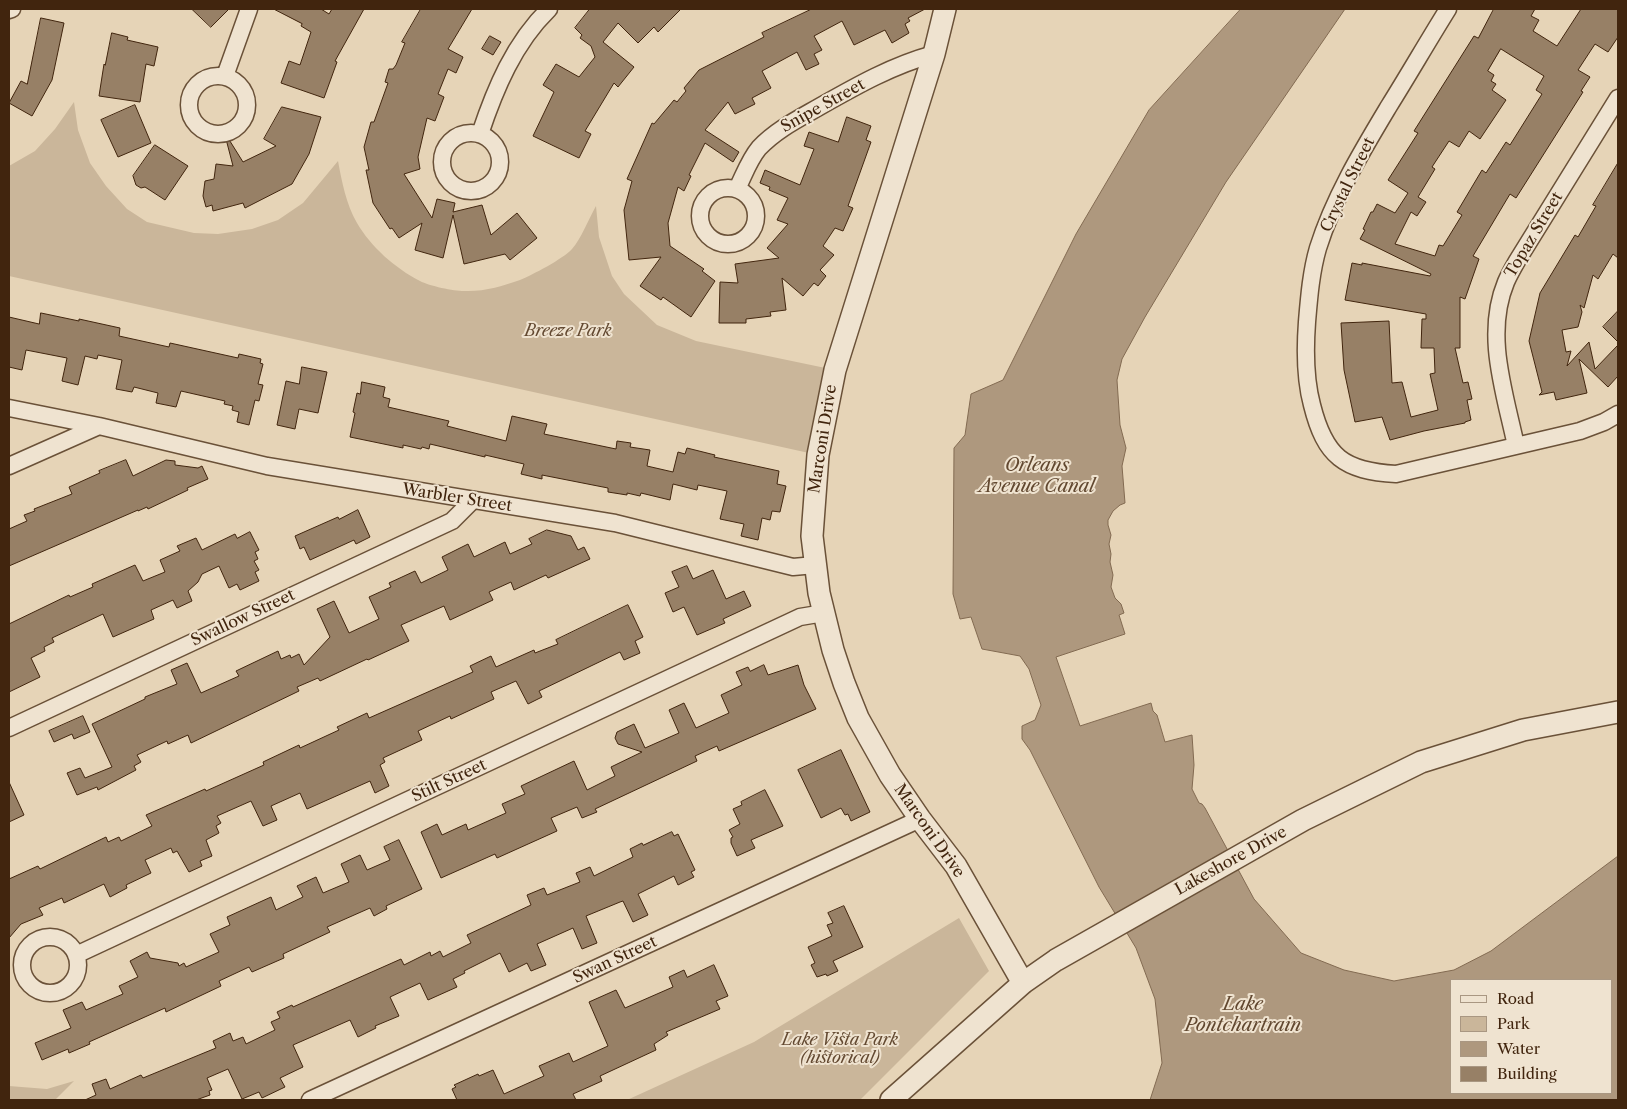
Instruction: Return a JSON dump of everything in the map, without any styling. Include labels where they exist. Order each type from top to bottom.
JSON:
[{"type":"street","points":[[226,76],[250,9]]},
{"type":"street","points":[[480,134],[493,97],[510,60],[549,9]]},
{"type":"street","name":"Marconi Drive","points":[[945,9],[934,54],[834,370],[818,455],[812,536],[815,565],[824,613],[841,675],[858,718],[879,756],[920,819],[956,866],[1023,983]]},
{"type":"street","name":"Crystal Street","points":[[1448,9],[1364,148],[1337,199],[1318,248],[1308,303],[1306,340],[1310,401],[1321,434],[1338,458],[1356,469],[1375,473],[1396,474],[1580,431],[1604,422],[1618,414]]},
{"type":"street","name":"Snipe Street","points":[[737,189],[758,149],[778,130],[871,79],[909,61],[934,54]]},
{"type":"street","name":"Topaz Street","points":[[1516,446],[1496,348],[1498,314],[1506,282],[1517,261],[1618,98]]},
{"type":"street","name":"Warbler Street","points":[[9,408],[100,426],[267,466],[615,523],[793,567],[815,565]]},
{"type":"street","points":[[9,466],[100,426]]},
{"type":"street","name":"Swallow Street","points":[[9,728],[452,521],[473,500]]},
{"type":"street","name":"Stilt Street","points":[[76,955],[800,617],[824,613]]},
{"type":"street","name":"Lakeshore Drive","points":[[891,1100],[1023,983],[1056,960],[1303,820],[1421,762],[1523,730],[1618,712]]},
{"type":"street","name":"Swan Street","points":[[310,1100],[920,819]]},
{"type":"green space","name":"Breeze Park","points":[[74,102],[78,130],[90,163],[106,186],[127,209],[147,222],[194,233],[218,234],[252,229],[278,220],[303,203],[338,161],[347,201],[357,223],[369,240],[384,256],[411,276],[424,283],[442,288],[464,291],[486,290],[520,280],[539,271],[572,249],[596,206],[599,237],[612,276],[624,294],[657,325],[696,341],[835,370],[818,455],[9,276],[9,166],[35,151],[55,129]]},
{"type":"green space","name":"Lake Vista Park (historical)","points":[[959,918],[989,971],[860,1100],[627,1100],[754,1042]]},
{"type":"green space","points":[[74,1081],[55,1100],[9,1100],[9,1086],[47,1089]]},
{"type":"water","name":"Orleans Avenue Canal","points":[[1241,9],[1345,9],[1226,182],[1122,359],[1117,380],[1120,425],[1126,448],[1122,466],[1125,503],[1113,511],[1108,520],[1108,525],[1111,535],[1109,544],[1113,575],[1111,587],[1124,613],[1119,615],[1125,634],[1056,657],[1080,726],[1151,703],[1153,711],[1157,715],[1165,742],[1192,735],[1194,765],[1192,789],[1199,803],[1205,808],[1254,899],[1301,953],[1344,970],[1394,981],[1454,970],[1491,951],[1618,856],[1618,1100],[1150,1100],[1162,1063],[1155,999],[1136,948],[1099,887],[1030,750],[1022,739],[1022,726],[1035,720],[1041,705],[1029,669],[1020,656],[982,649],[971,617],[960,619],[953,594],[954,448],[965,435],[971,394],[1003,380],[1076,234],[1149,110]]},
{"type":"building","points":[[192,9],[229,9],[211,27]]},
{"type":"building","points":[[274,9],[321,9],[329,14],[332,9],[364,9],[335,61],[337,62],[324,98],[281,83],[289,61],[300,65],[311,32],[301,26],[302,24]]},
{"type":"building","points":[[421,9],[472,9],[448,49],[463,57],[456,73],[448,69],[438,94],[444,97],[435,121],[427,118],[418,157],[420,169],[404,174],[432,218],[437,199],[455,203],[453,212],[482,205],[491,235],[517,213],[537,238],[510,260],[505,254],[464,264],[453,215],[443,258],[415,250],[422,223],[399,238],[392,228],[390,229],[373,203],[366,170],[369,170],[364,147],[371,122],[374,122],[388,83],[385,82],[389,69],[393,69],[396,65],[405,43],[402,42]]},
{"type":"building","points":[[590,9],[681,9],[658,32],[654,27],[638,43],[618,23],[603,42],[634,67],[618,87],[614,83],[585,131],[591,134],[579,158],[533,136],[554,92],[543,85],[556,64],[579,77],[595,57],[591,46],[580,38],[582,35],[575,28]]},
{"type":"building","points":[[812,9],[925,9],[908,18],[910,21],[905,24],[909,33],[892,43],[885,30],[854,45],[842,21],[814,36],[822,50],[814,54],[819,64],[806,70],[797,52],[762,71],[771,88],[752,98],[755,104],[735,114],[728,102],[705,130],[739,152],[733,162],[705,143],[689,175],[691,176],[684,191],[678,187],[668,223],[670,246],[704,269],[702,271],[715,281],[691,317],[663,297],[661,300],[640,286],[661,257],[629,260],[624,210],[632,181],[627,179],[652,123],[654,124],[674,100],[677,102],[686,91],[684,88],[699,70],[764,37],[762,33]]},
{"type":"building","points":[[1494,9],[1535,9],[1531,16],[1539,20],[1533,31],[1557,46],[1581,9],[1618,9],[1618,37],[1608,52],[1595,44],[1578,70],[1590,77],[1581,91],[1583,92],[1516,198],[1510,194],[1473,256],[1479,259],[1465,299],[1460,297],[1460,348],[1455,348],[1463,383],[1468,382],[1472,399],[1467,400],[1471,420],[1390,440],[1382,417],[1355,422],[1344,370],[1341,323],[1389,321],[1392,383],[1402,382],[1411,417],[1438,410],[1430,374],[1435,373],[1434,348],[1421,348],[1422,319],[1426,319],[1426,314],[1345,300],[1352,263],[1362,265],[1362,263],[1430,276],[1431,274],[1360,239],[1371,212],[1373,212],[1377,204],[1395,213],[1408,193],[1388,180],[1418,133],[1414,131],[1474,36],[1478,38]],"holes":[[[1501,49],[1544,76],[1536,90],[1542,94],[1510,145],[1506,142],[1486,173],[1482,170],[1457,212],[1462,215],[1443,246],[1439,245],[1435,256],[1395,244],[1411,212],[1417,216],[1426,202],[1418,197],[1435,169],[1432,167],[1449,141],[1459,147],[1469,131],[1480,139],[1506,100],[1492,90],[1496,84],[1491,81],[1494,75],[1488,71]]]},
{"type":"building","points":[[41,18],[64,23],[52,80],[32,116],[9,103],[21,81],[27,84]]},
{"type":"building","points":[[112,33],[128,37],[127,40],[158,47],[154,66],[146,64],[140,102],[99,96],[104,64]]},
{"type":"building","points":[[490,36],[501,42],[493,55],[482,49]]},
{"type":"building","points":[[135,105],[151,143],[118,157],[101,120]]},
{"type":"building","points":[[282,107],[321,117],[309,154],[292,184],[245,208],[243,203],[213,211],[212,205],[206,207],[203,196],[205,181],[214,179],[216,164],[233,166],[226,139],[228,138],[243,162],[276,146],[264,139]]},
{"type":"building","points":[[847,117],[871,126],[866,140],[871,142],[848,206],[853,208],[843,231],[835,228],[823,246],[834,255],[820,270],[826,276],[818,286],[814,283],[803,296],[782,278],[786,310],[770,312],[771,316],[746,319],[746,323],[719,323],[720,282],[738,283],[735,264],[779,258],[767,248],[788,224],[777,220],[788,198],[769,190],[770,187],[760,183],[765,170],[800,185],[814,149],[804,146],[809,132],[838,142]]},
{"type":"building","points":[[155,145],[188,166],[165,200],[145,187],[141,188],[136,185],[133,176]]},
{"type":"building","points":[[1618,163],[1618,258],[1613,254],[1598,279],[1593,275],[1584,308],[1580,305],[1582,312],[1578,327],[1562,330],[1566,352],[1571,351],[1567,366],[1589,342],[1595,369],[1618,345],[1618,376],[1608,387],[1579,359],[1587,393],[1556,400],[1554,392],[1539,395],[1542,392],[1529,341],[1540,293],[1575,235],[1578,237],[1596,206],[1593,205]]},
{"type":"building","points":[[1618,311],[1618,342],[1603,327]]},
{"type":"building","points":[[41,313],[120,328],[119,336],[169,347],[170,343],[238,358],[239,354],[261,359],[260,363],[263,364],[258,384],[263,385],[259,401],[255,400],[249,425],[237,422],[239,412],[232,410],[233,406],[224,404],[225,401],[181,391],[176,407],[156,403],[158,393],[134,387],[132,392],[116,389],[122,360],[98,355],[97,359],[85,356],[78,385],[62,381],[67,358],[26,350],[22,370],[9,367],[9,317],[39,324]]},
{"type":"building","points":[[302,367],[327,372],[318,413],[299,409],[295,429],[277,425],[286,381],[299,384]]},
{"type":"building","points":[[362,382],[385,387],[383,397],[390,399],[388,407],[449,421],[447,426],[506,441],[512,416],[547,424],[544,434],[616,449],[617,441],[631,443],[630,447],[650,450],[647,466],[673,472],[678,452],[685,454],[687,448],[715,455],[714,457],[779,471],[777,484],[786,486],[780,512],[772,511],[770,520],[762,518],[758,540],[741,536],[744,524],[720,519],[727,491],[698,485],[697,490],[673,484],[670,500],[641,493],[640,496],[627,493],[627,495],[608,492],[608,488],[542,475],[542,479],[521,474],[524,464],[485,455],[485,457],[430,444],[429,449],[403,445],[403,448],[350,437],[357,393],[360,394]]},
{"type":"building","points":[[126,460],[133,476],[166,460],[175,461],[175,465],[198,468],[202,466],[208,479],[148,509],[147,507],[138,510],[9,566],[9,529],[27,521],[24,515],[72,494],[69,487],[100,473],[99,471]]},
{"type":"building","points":[[358,510],[370,537],[356,544],[354,540],[310,560],[304,547],[300,549],[295,536]]},
{"type":"building","points":[[547,530],[571,536],[578,550],[584,547],[590,559],[548,578],[546,575],[514,590],[511,582],[489,592],[493,600],[450,620],[444,606],[401,625],[409,641],[320,681],[318,678],[297,687],[299,691],[191,743],[188,735],[168,744],[167,741],[137,755],[141,762],[134,766],[136,770],[98,790],[97,787],[77,795],[67,773],[80,768],[85,778],[112,767],[92,724],[145,699],[145,697],[177,684],[171,670],[187,663],[201,693],[239,676],[236,671],[278,651],[281,659],[290,655],[291,658],[299,654],[304,665],[330,637],[317,609],[334,601],[349,633],[379,619],[369,597],[391,587],[389,583],[415,571],[421,583],[448,570],[442,557],[468,544],[474,557],[505,542],[510,554],[532,544],[529,539]]},
{"type":"building","points":[[250,532],[259,550],[255,552],[258,559],[254,561],[259,570],[255,572],[259,581],[240,590],[237,584],[229,588],[219,566],[202,574],[198,582],[188,591],[192,601],[177,608],[173,600],[151,610],[154,619],[113,637],[103,614],[52,638],[54,642],[44,647],[45,651],[31,658],[40,677],[9,692],[9,624],[69,595],[70,597],[93,587],[92,584],[135,565],[143,581],[165,572],[160,560],[180,551],[177,546],[196,538],[202,550],[235,534],[237,538]]},
{"type":"building","points":[[687,566],[693,579],[713,570],[726,599],[744,591],[751,606],[723,619],[725,623],[697,635],[684,607],[673,612],[665,593],[679,587],[672,572]]},
{"type":"building","points":[[628,605],[643,637],[635,641],[640,653],[624,660],[620,652],[539,691],[542,697],[528,704],[516,681],[491,692],[494,699],[451,719],[450,716],[418,731],[422,740],[383,758],[385,762],[380,765],[389,786],[375,793],[370,781],[307,809],[300,793],[271,806],[277,820],[263,826],[251,801],[217,816],[221,823],[216,826],[219,833],[206,840],[212,856],[200,861],[202,866],[189,872],[177,851],[173,853],[171,848],[145,860],[151,873],[126,885],[127,888],[110,897],[104,884],[64,903],[62,898],[39,908],[43,915],[21,924],[9,938],[9,879],[38,866],[40,869],[106,837],[108,842],[119,837],[121,841],[152,826],[146,815],[264,765],[263,762],[299,745],[300,748],[339,730],[337,727],[367,713],[369,718],[473,672],[470,666],[491,656],[496,667],[534,650],[535,653],[558,644],[556,640]]},
{"type":"building","points":[[764,665],[768,675],[798,665],[804,685],[816,709],[719,751],[717,746],[695,756],[697,761],[595,809],[597,812],[582,818],[577,807],[551,818],[557,831],[497,858],[495,854],[441,878],[421,832],[437,824],[442,835],[466,824],[468,830],[506,813],[502,804],[525,794],[521,786],[574,761],[587,790],[615,776],[611,767],[642,752],[618,744],[615,738],[617,732],[634,724],[645,748],[679,733],[669,710],[684,703],[696,728],[729,713],[721,695],[742,685],[736,672],[748,667],[750,671]]},
{"type":"building","points":[[83,716],[90,732],[74,739],[72,734],[54,742],[49,731]]},
{"type":"building","points":[[841,750],[870,812],[851,821],[848,814],[845,815],[841,808],[821,818],[798,770]]},
{"type":"building","points":[[9,782],[24,815],[9,822]]},
{"type":"building","points":[[765,790],[783,826],[751,840],[755,848],[737,856],[731,843],[731,838],[733,837],[729,830],[740,824],[733,809],[742,805],[741,802]]},
{"type":"building","points":[[672,832],[674,836],[678,834],[695,870],[691,872],[694,877],[678,885],[674,876],[638,894],[648,915],[633,922],[623,901],[586,916],[597,943],[582,949],[573,928],[537,944],[546,965],[531,971],[527,963],[509,972],[500,953],[464,971],[465,973],[453,979],[457,987],[428,1000],[420,983],[390,997],[399,1016],[375,1026],[376,1028],[358,1037],[350,1020],[293,1045],[303,1067],[280,1078],[285,1087],[262,1098],[259,1092],[242,1099],[228,1069],[207,1078],[212,1090],[209,1091],[210,1095],[196,1100],[85,1100],[96,1095],[92,1084],[106,1079],[110,1089],[141,1075],[143,1078],[216,1048],[213,1041],[230,1033],[233,1041],[243,1037],[246,1044],[275,1030],[271,1022],[280,1018],[277,1012],[292,1005],[293,1007],[401,959],[404,965],[430,952],[431,956],[440,951],[443,957],[471,943],[467,935],[531,905],[527,895],[544,888],[547,895],[580,882],[576,873],[590,867],[594,876],[633,857],[630,849]]},
{"type":"building","points":[[399,840],[422,889],[386,906],[387,909],[374,916],[370,908],[327,927],[330,932],[283,954],[284,958],[252,972],[249,967],[219,981],[221,986],[166,1012],[165,1008],[69,1053],[68,1049],[42,1060],[35,1043],[71,1028],[63,1010],[82,1002],[86,1010],[123,994],[119,986],[138,977],[130,961],[147,952],[150,958],[178,963],[179,966],[184,963],[186,967],[219,952],[210,934],[230,925],[227,917],[271,897],[276,910],[303,897],[297,886],[316,877],[323,893],[349,882],[341,864],[360,855],[367,870],[390,860],[384,847]]},
{"type":"building","points":[[844,906],[863,947],[833,961],[838,971],[827,976],[826,974],[817,977],[811,965],[815,963],[808,947],[832,936],[827,925],[833,923],[828,913]]},
{"type":"building","points":[[714,965],[728,996],[716,1001],[720,1009],[666,1032],[668,1035],[654,1044],[656,1050],[600,1076],[602,1081],[573,1094],[576,1100],[457,1100],[452,1089],[456,1087],[454,1085],[478,1074],[479,1076],[493,1070],[504,1094],[544,1076],[539,1066],[569,1053],[573,1062],[608,1046],[589,1002],[616,990],[625,1008],[673,987],[669,977],[684,970],[687,977]]},
{"type":"water label","name":"Lake Pontchartrain","points":[[1243,1015]]}]
